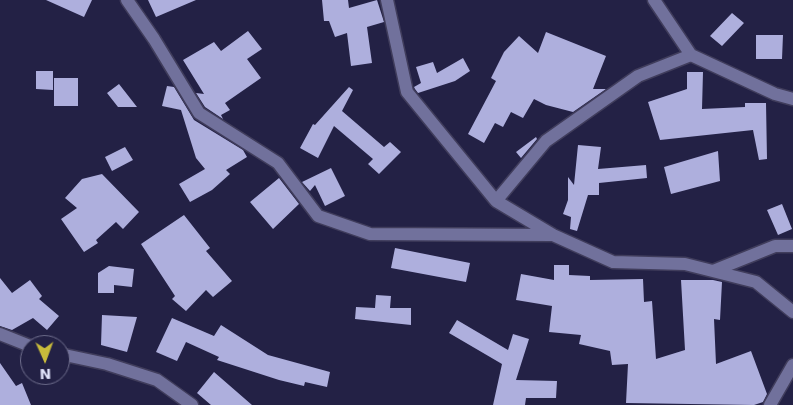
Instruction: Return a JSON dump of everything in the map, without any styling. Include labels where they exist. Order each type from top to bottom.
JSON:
[{"type":"street","points":[[127,0],[154,39],[199,113],[278,163],[318,216],[370,234],[553,235]]},
{"type":"street","points":[[387,0],[407,92],[496,201],[553,235],[613,262],[685,264],[756,282],[793,312]]},
{"type":"street","points":[[654,0],[691,55],[775,94],[793,99]]},
{"type":"street","points":[[496,201],[546,141],[638,76],[691,55]]},
{"type":"street","points":[[713,271],[775,246],[793,246]]},
{"type":"street","points":[[0,334],[20,342]]},
{"type":"street","points":[[70,356],[108,364],[157,380],[192,405]]},
{"type":"street","points":[[770,405],[793,365]]},
{"type":"building","points":[[46,0],[92,0],[84,17]]},
{"type":"building","points":[[148,0],[196,0],[156,17]]},
{"type":"building","points":[[322,0],[348,0],[349,8],[377,0],[384,22],[367,27],[372,63],[351,66],[347,33],[335,37],[329,21],[324,21]]},
{"type":"building","points":[[732,13],[744,23],[722,46],[710,36]]},
{"type":"building","points":[[248,31],[262,49],[247,59],[261,78],[225,103],[230,110],[221,115],[223,119],[205,107],[196,93],[204,94],[183,60],[214,42],[221,51]]},
{"type":"building","points":[[546,32],[606,56],[593,89],[606,89],[573,112],[546,105],[534,99],[523,118],[511,112],[503,127],[495,123],[484,143],[468,134],[496,81],[491,78],[504,52],[519,36],[538,53]]},
{"type":"building","points":[[756,35],[783,35],[782,59],[756,59]]},
{"type":"building","points":[[463,58],[470,71],[455,81],[418,93],[415,89],[414,87],[421,83],[416,67],[433,62],[437,73]]},
{"type":"building","points":[[36,71],[53,71],[53,90],[36,89]]},
{"type":"building","points":[[687,72],[703,72],[702,109],[745,107],[745,103],[766,103],[767,159],[759,160],[753,130],[660,140],[648,102],[687,89]]},
{"type":"building","points":[[54,78],[78,78],[78,106],[54,106]]},
{"type":"building","points":[[119,84],[137,107],[118,107],[107,93]]},
{"type":"building","points":[[167,86],[174,87],[194,120],[243,150],[247,157],[226,170],[230,174],[212,190],[190,202],[179,184],[205,169],[196,158],[181,110],[162,106]]},
{"type":"building","points":[[349,87],[353,90],[342,111],[384,147],[390,142],[401,152],[379,174],[368,164],[373,159],[334,126],[318,158],[300,148],[313,124],[315,125]]},
{"type":"building","points":[[536,137],[537,139],[521,158],[516,152]]},
{"type":"building","points":[[578,145],[601,147],[598,169],[646,165],[647,178],[599,183],[599,195],[588,195],[577,231],[570,229],[571,217],[563,214],[568,200],[568,177],[574,185]]},
{"type":"building","points":[[125,147],[133,160],[112,171],[105,157]]},
{"type":"building","points":[[718,151],[720,181],[671,194],[664,167]]},
{"type":"building","points":[[331,168],[345,196],[325,206],[315,185],[310,191],[302,182]]},
{"type":"building","points":[[102,174],[139,212],[123,229],[116,222],[96,240],[98,243],[84,252],[61,219],[77,208],[65,198],[82,179]]},
{"type":"building","points":[[279,178],[299,204],[273,229],[250,202]]},
{"type":"building","points":[[782,204],[792,229],[778,235],[767,210]]},
{"type":"building","points":[[184,215],[210,248],[206,251],[232,281],[213,297],[206,290],[186,311],[172,299],[175,296],[141,244]]},
{"type":"building","points":[[395,248],[470,263],[466,282],[391,268]]},
{"type":"building","points":[[554,265],[569,265],[569,275],[590,276],[590,280],[643,279],[644,302],[652,301],[656,359],[685,350],[681,280],[713,280],[722,282],[720,320],[714,319],[716,364],[751,351],[767,394],[763,402],[754,405],[626,403],[628,364],[612,365],[610,351],[579,344],[581,335],[549,332],[552,306],[516,300],[521,274],[554,280]]},
{"type":"building","points":[[109,266],[134,269],[132,287],[114,285],[114,293],[98,293],[98,273]]},
{"type":"building","points":[[0,278],[12,293],[30,280],[42,296],[39,299],[59,316],[47,330],[33,318],[12,330],[0,326]]},
{"type":"building","points":[[376,295],[391,296],[390,308],[411,308],[411,325],[355,319],[356,307],[375,308]]},
{"type":"building","points":[[102,315],[137,317],[127,352],[101,345]]},
{"type":"building","points":[[172,318],[214,336],[221,325],[268,355],[330,372],[327,387],[305,382],[304,386],[279,380],[217,360],[219,357],[186,342],[177,361],[156,352]]},
{"type":"building","points":[[457,320],[508,350],[513,334],[529,339],[516,380],[557,381],[556,398],[526,398],[525,405],[493,405],[502,364],[449,333]]},
{"type":"building","points":[[0,363],[16,386],[23,385],[31,405],[0,405]]},
{"type":"building","points":[[214,372],[252,405],[211,405],[197,393]]}]
